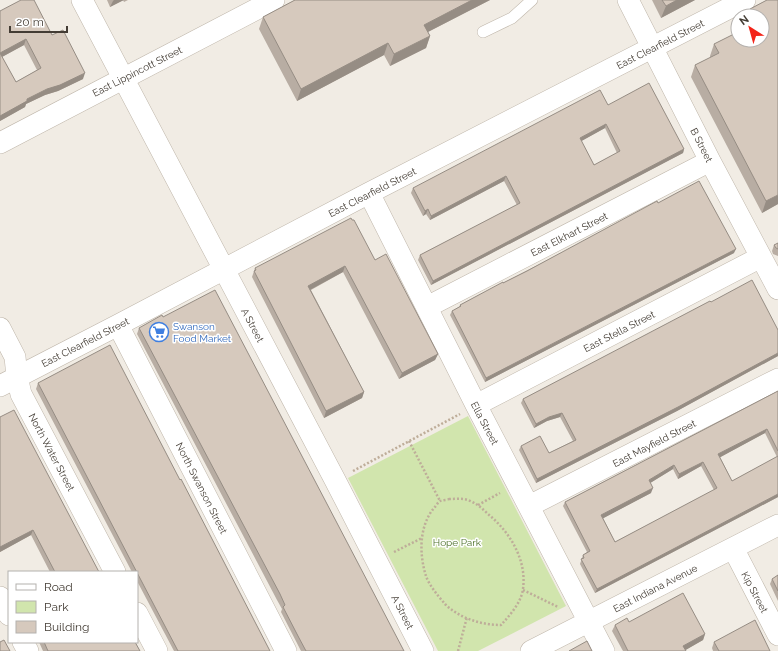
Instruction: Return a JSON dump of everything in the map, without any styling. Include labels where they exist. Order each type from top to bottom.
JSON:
[{"type":"street","name":"A Street","points":[[82,0],[335,480],[423,651]]},
{"type":"street","name":"East Lippincott Street","points":[[0,143],[274,0]]},
{"type":"street","name":"B Street","points":[[628,0],[710,161],[778,289]]},
{"type":"street","name":"East Clearfield Street","points":[[9,381],[369,193],[745,0]]},
{"type":"street","name":"East Elkhart Street","points":[[427,307],[710,161]]},
{"type":"street","name":"Ella Street","points":[[369,193],[476,405],[604,651]]},
{"type":"street","name":"East Stella Street","points":[[476,405],[762,257]]},
{"type":"street","name":"North Swanson Street","points":[[118,325],[286,651]]},
{"type":"street","name":"North Water Street","points":[[0,328],[15,357],[9,381],[21,394],[114,571]]},
{"type":"street","name":"East Mayfield Street","points":[[529,506],[778,379]]},
{"type":"street","name":"East Indiana Avenue","points":[[531,651],[778,525]]},
{"type":"street","name":"Kip Street","points":[[733,548],[778,635]]},
{"type":"street","points":[[0,597],[8,613]]},
{"type":"street","points":[[138,615],[157,651]]},
{"type":"lane","points":[[484,32],[512,18],[532,0]]},
{"type":"path","points":[[335,480],[476,405]]},
{"type":"path","points":[[409,441],[440,501]]},
{"type":"path","points":[[477,505],[517,483]]},
{"type":"path","points":[[459,499],[468,500],[477,505],[497,521],[513,542],[524,575],[523,590],[518,603],[509,617],[501,625],[488,625],[456,613],[445,604],[435,592],[426,577],[421,546],[424,526],[429,516],[440,501],[459,499]]},
{"type":"path","points":[[377,562],[422,538]]},
{"type":"path","points":[[458,651],[467,617]]},
{"type":"green space","name":"Hope Park","points":[[468,416],[566,606],[478,651],[438,651],[348,478]]},
{"type":"building","points":[[21,0],[34,0],[52,35],[63,30],[85,73],[27,99],[27,101],[0,116],[0,11]],"holes":[[[26,39],[41,68],[16,82],[0,53]]]},
{"type":"building","points":[[295,0],[472,0],[424,25],[430,36],[394,54],[388,43],[301,89],[263,17]]},
{"type":"building","points":[[662,0],[677,0],[666,6]]},
{"type":"building","points":[[767,0],[778,0],[778,195],[766,201],[695,65],[719,53],[714,44],[730,36],[730,48],[770,48],[770,8],[752,8]]},
{"type":"building","points":[[649,83],[684,149],[433,281],[420,255],[520,203],[506,176],[431,216],[428,209],[425,211],[413,188],[600,90],[608,105]],"holes":[[[606,124],[620,151],[594,165],[580,138]]]},
{"type":"building","points":[[699,181],[736,249],[486,378],[452,311],[461,306],[460,305],[503,282],[527,271],[657,201],[658,203]]},
{"type":"building","points":[[351,218],[354,220],[375,260],[386,254],[438,354],[402,373],[345,266],[308,286],[364,392],[326,411],[254,271],[256,270],[255,268]]},
{"type":"building","points":[[778,243],[778,249],[774,245]]},
{"type":"building","points":[[752,280],[778,330],[778,353],[678,407],[537,479],[521,446],[540,436],[549,453],[576,440],[562,413],[549,417],[536,424],[523,399]]},
{"type":"building","points":[[215,290],[404,651],[306,651],[298,636],[283,607],[285,605],[280,594],[139,328],[162,315],[163,317]]},
{"type":"building","points":[[110,345],[270,651],[178,651],[138,574],[138,571],[136,571],[38,383]]},
{"type":"building","points":[[778,391],[778,451],[767,429],[718,454],[732,481],[778,456],[778,494],[597,589],[581,559],[584,558],[583,555],[590,551],[565,502]],"holes":[[[703,462],[717,488],[615,542],[601,515],[653,488],[649,480],[674,465],[679,474]]]},
{"type":"building","points":[[14,410],[98,571],[54,571],[33,530],[0,547],[0,417]]},
{"type":"building","points":[[778,575],[778,591],[772,579]]},
{"type":"building","points":[[683,593],[705,634],[683,646],[686,651],[628,651],[615,625],[627,618],[629,622]]},
{"type":"building","points":[[755,620],[770,651],[719,651],[714,642]]},
{"type":"building","points":[[4,640],[10,651],[0,651],[0,642]]},
{"type":"building","points":[[587,641],[592,651],[569,651]]},
{"type":"building","points":[[44,643],[136,643],[140,651],[48,651]]},
{"type":"place","name":"Swanson Food Market","points":[[159,332]]}]
